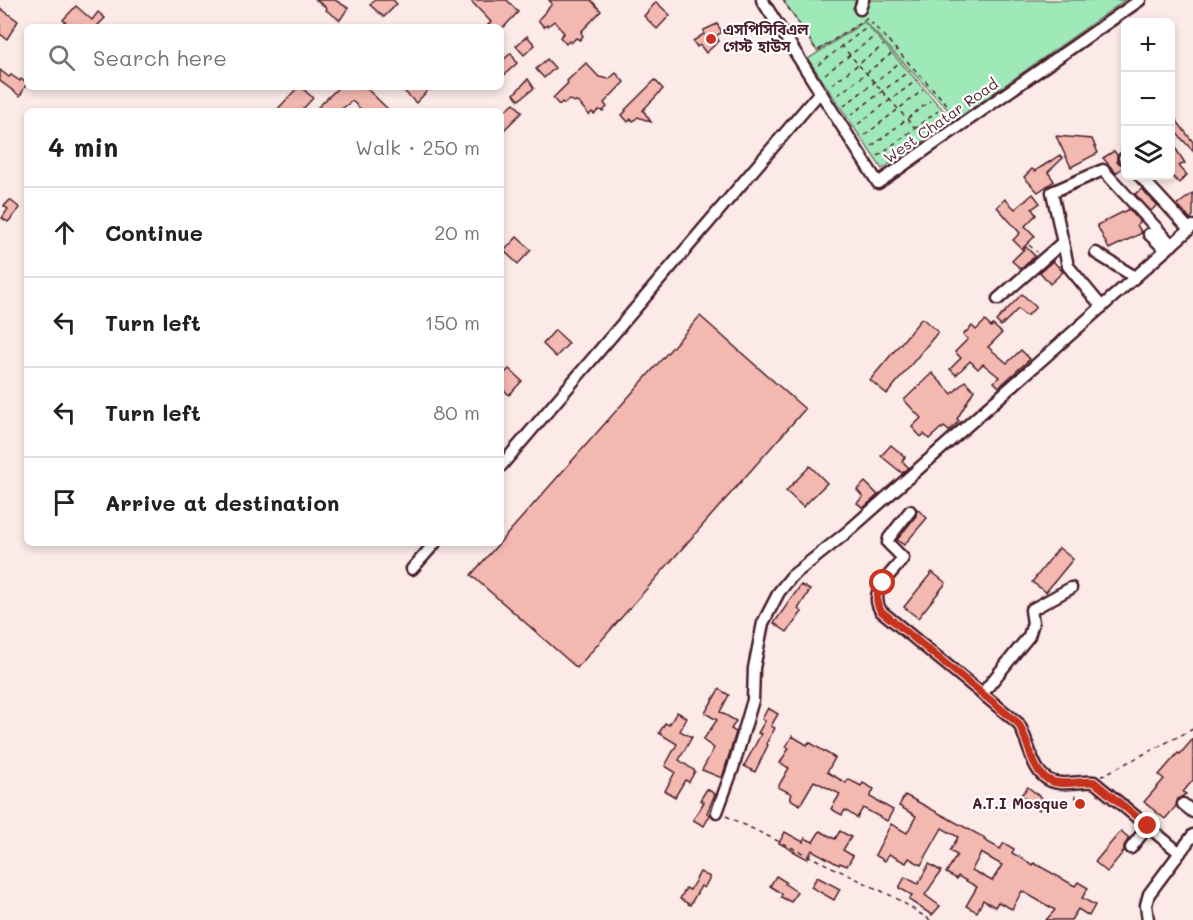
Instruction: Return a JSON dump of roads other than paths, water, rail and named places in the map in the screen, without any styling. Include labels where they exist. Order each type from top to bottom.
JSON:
[{"type":"street","name":"West Chatar Road","points":[[762,0],[878,183],[1140,0]]},
{"type":"street","points":[[504,462],[820,92]]},
{"type":"street","points":[[1102,307],[1068,266],[1052,192],[1103,170],[1169,248]]},
{"type":"street","points":[[717,812],[753,700],[754,668],[763,624],[779,591],[792,576],[846,533],[1191,227],[1144,180]]},
{"type":"street","points":[[1149,234],[1169,248]]},
{"type":"street","points":[[998,299],[1063,242]]},
{"type":"street","points":[[1096,253],[1135,277]]},
{"type":"street","points":[[910,511],[889,538],[888,543],[903,558],[879,589],[878,606],[886,616],[1018,723],[1033,761],[1043,775],[1060,783],[1094,782],[1180,853]]},
{"type":"street","points":[[412,569],[432,546]]},
{"type":"street","points":[[982,694],[1029,636],[1033,623],[1031,610],[1071,588]]},
{"type":"street","points":[[1183,804],[1193,812]]},
{"type":"street","points":[[1131,848],[1148,826]]},
{"type":"street","points":[[1148,920],[1146,906],[1149,894],[1193,835]]},
{"type":"place","name":"এসপিসিবিএল গেস্ট হাউস","points":[[711,39]]},
{"type":"place","name":"A.T.I Mosque","points":[[1080,804]]}]
